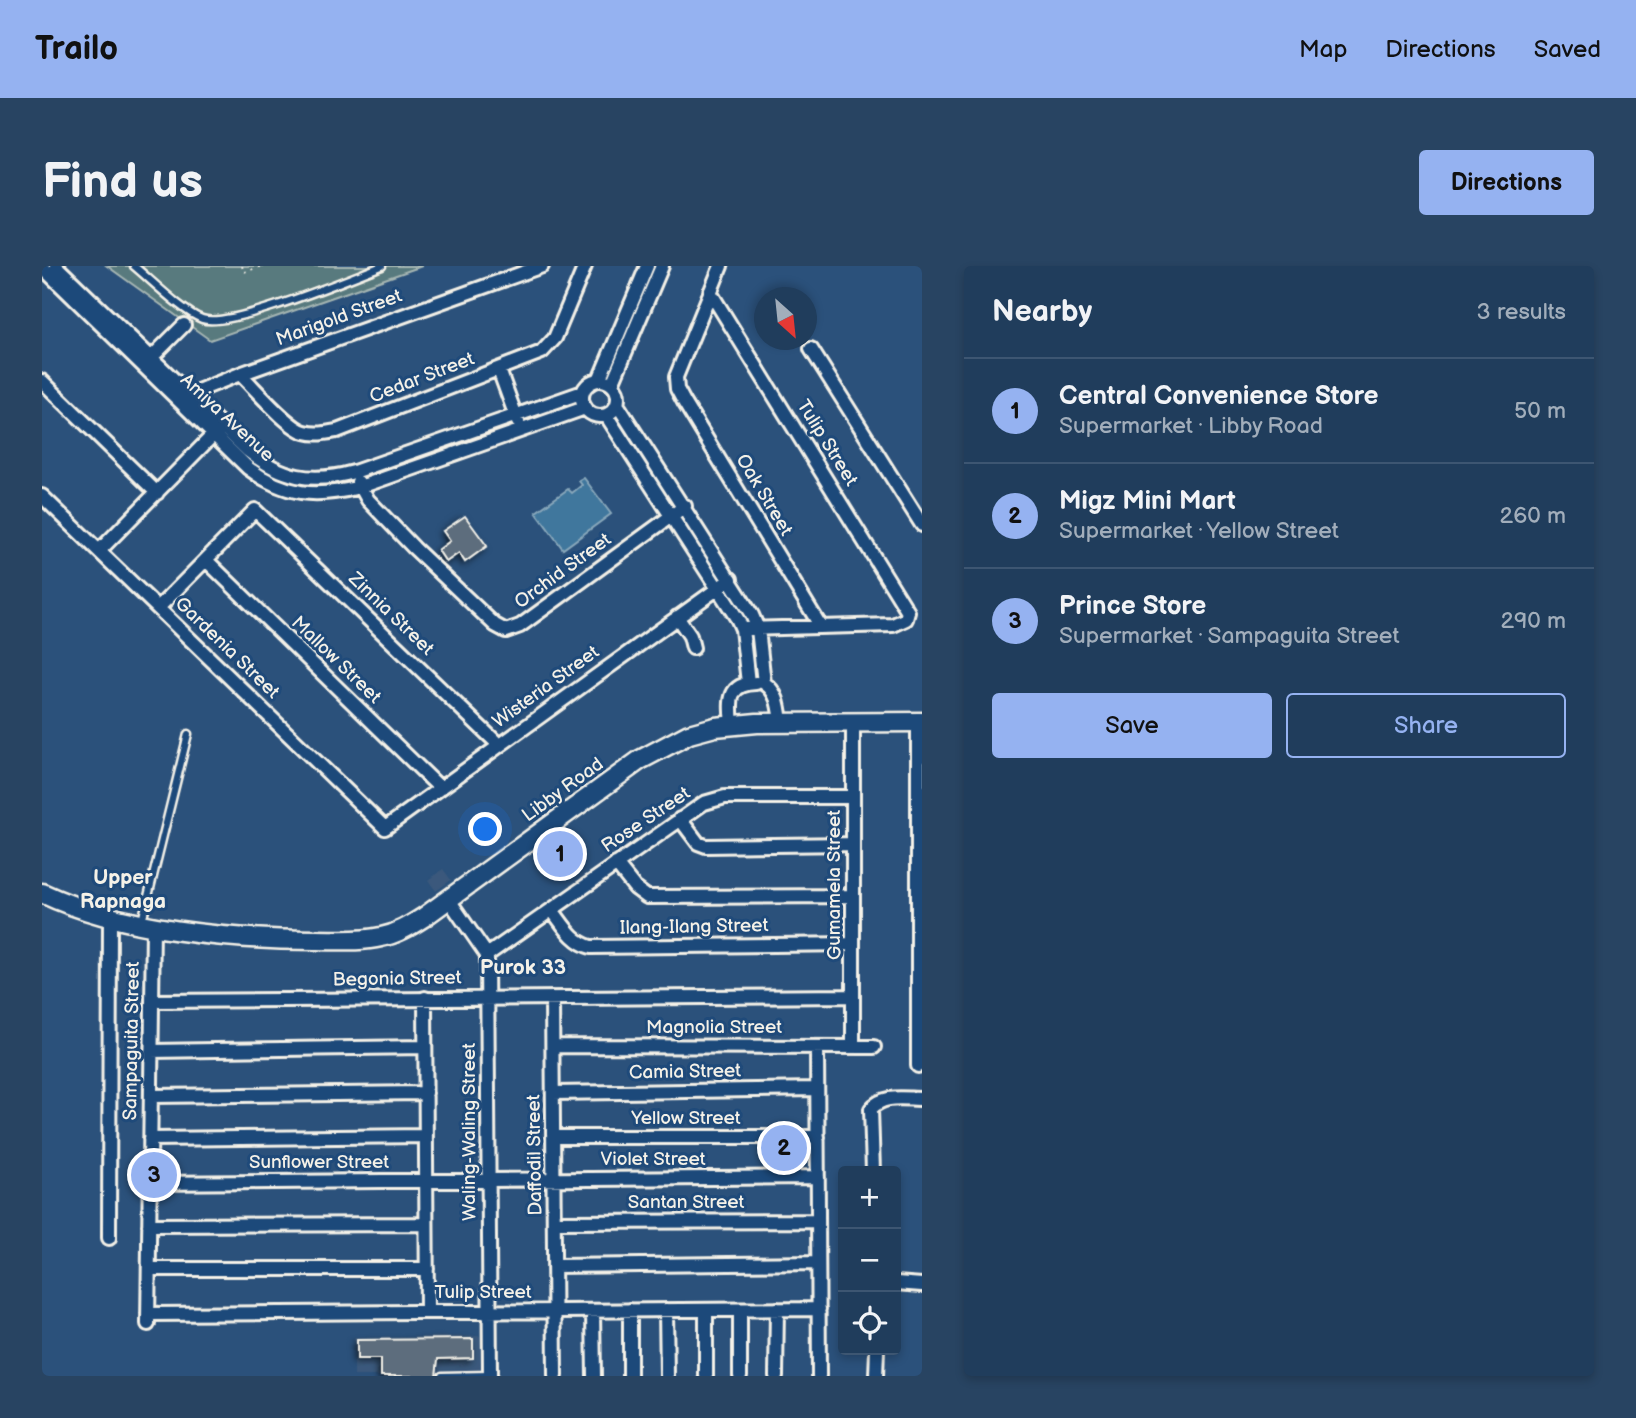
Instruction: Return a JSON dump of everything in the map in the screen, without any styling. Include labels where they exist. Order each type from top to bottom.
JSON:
[{"type":"main road","name":"Libby Road","points":[[42,893],[58,901],[110,916],[206,934],[278,940],[361,940],[381,937],[403,930],[449,900],[640,760],[689,734],[732,725],[781,722],[920,722]]},
{"type":"street","name":"Amiya Avenue","points":[[56,266],[148,362]]},
{"type":"street","name":"Marigold Street","points":[[186,398],[240,374],[542,266]]},
{"type":"street","name":"Cedar Street","points":[[240,374],[302,432],[319,434],[337,431],[533,357],[549,346],[560,329],[585,266]]},
{"type":"street","name":"Amiya Avenue","points":[[42,267],[186,398],[218,430],[248,468],[280,487],[309,495],[331,494],[360,487],[585,408]]},
{"type":"street","points":[[710,292],[722,268]]},
{"type":"street","points":[[599,380],[653,270]]},
{"type":"street","points":[[612,384],[653,270]]},
{"type":"street","name":"Oak Street","points":[[710,292],[680,364],[676,383],[684,402],[821,627]]},
{"type":"street","name":"Tulip Street","points":[[710,292],[905,605],[908,616],[903,622],[893,625],[821,627]]},
{"type":"street","points":[[148,362],[184,325]]},
{"type":"street","points":[[812,350],[922,525]]},
{"type":"street","points":[[499,370],[521,430]]},
{"type":"street","points":[[617,404],[606,415],[596,416],[585,408],[583,392],[587,385],[599,380],[612,384],[618,393],[617,404],[685,506],[752,615],[758,629],[764,683]]},
{"type":"street","points":[[42,381],[156,493]]},
{"type":"street","name":"Amiya Avenue","points":[[218,430],[256,457],[289,474],[314,479],[354,472],[583,392]]},
{"type":"street","points":[[606,415],[742,629],[748,683]]},
{"type":"street","points":[[99,551],[218,430]]},
{"type":"street","name":"Orchid Street","points":[[354,472],[368,500],[506,636],[685,506]]},
{"type":"street","name":"Gardenia Street","points":[[42,496],[385,828]]},
{"type":"street","name":"Zinnia Street","points":[[206,560],[255,510],[499,745]]},
{"type":"street","points":[[158,608],[206,560]]},
{"type":"street","name":"Mallow Street","points":[[206,560],[440,788]]},
{"type":"street","name":"Wisteria Street","points":[[385,828],[731,579]]},
{"type":"street","points":[[677,617],[690,636],[693,648]]},
{"type":"street","points":[[742,629],[821,627]]},
{"type":"street","points":[[732,725],[731,698],[737,688],[748,683],[764,683],[772,689],[778,700],[781,722]]},
{"type":"street","name":"Gumamela Street","points":[[853,722],[853,1047]]},
{"type":"street","points":[[918,1066],[920,722]]},
{"type":"street","name":"Rose Street","points":[[487,955],[704,803],[725,797],[853,797]]},
{"type":"street","points":[[680,819],[695,840],[706,846],[853,844]]},
{"type":"street","points":[[616,864],[635,888],[647,897],[853,896]]},
{"type":"street","points":[[449,900],[487,955]]},
{"type":"street","name":"Ilang-Ilang Street","points":[[551,909],[573,938],[591,947],[853,944]]},
{"type":"street","points":[[109,1238],[110,916]]},
{"type":"street","name":"Sampaguita Street","points":[[147,924],[152,1001],[148,1319]]},
{"type":"street","name":"Waling-Waling Street","points":[[487,955],[490,1375]]},
{"type":"street","name":"Begonia Street","points":[[152,1001],[853,996]]},
{"type":"street","points":[[425,998],[427,1312]]},
{"type":"street","name":"Daffodil Street","points":[[552,998],[555,1376]]},
{"type":"street","name":"Magnolia Street","points":[[553,1046],[874,1047]]},
{"type":"street","points":[[817,1047],[819,1376]]},
{"type":"street","points":[[151,1051],[425,1048]]},
{"type":"street","name":"Camia Street","points":[[553,1093],[817,1089]]},
{"type":"street","points":[[150,1096],[426,1093]]},
{"type":"street","points":[[873,1166],[871,1109],[883,1100],[922,1099]]},
{"type":"street","points":[[150,1139],[426,1136]]},
{"type":"street","name":"Yellow Street","points":[[554,1137],[818,1137]]},
{"type":"street","name":"Violet Street","points":[[489,1180],[818,1177]]},
{"type":"street","name":"Sunflower Street","points":[[150,1183],[489,1180]]},
{"type":"street","name":"Santan Street","points":[[554,1222],[818,1222]]},
{"type":"street","points":[[149,1225],[426,1224]]},
{"type":"street","name":"Tulip Street","points":[[555,1266],[818,1263]]},
{"type":"street","points":[[149,1269],[426,1269]]},
{"type":"street","points":[[901,1283],[922,1285]]},
{"type":"street","points":[[776,1309],[776,1376]]},
{"type":"street","name":"Tulip Street","points":[[148,1319],[490,1311],[819,1309]]},
{"type":"street","points":[[630,1310],[630,1376]]},
{"type":"street","points":[[666,1310],[667,1376]]},
{"type":"street","points":[[706,1310],[706,1376]]},
{"type":"street","points":[[740,1310],[740,1376]]},
{"type":"street","points":[[593,1311],[594,1376]]},
{"type":"street","points":[[876,1376],[877,1355]]},
{"type":"lane","points":[[134,266],[200,319],[213,322],[240,317],[382,266]]},
{"type":"lane","points":[[147,924],[188,734]]},
{"type":"lane","points":[[442,1376],[490,1375]]},
{"type":"path","points":[[242,266],[244,272],[262,266]]},
{"type":"path","points":[[301,266],[306,268]]},
{"type":"shaded area","points":[[584,478],[611,514],[563,549],[536,512],[568,489],[572,493],[582,485],[579,481]]},
{"type":"shaded area","points":[[443,869],[451,880],[436,891],[428,880]]},
{"type":"shaded area","points":[[480,1336],[480,1376],[354,1376],[354,1338]]},
{"type":"green space","points":[[107,266],[422,266],[210,340]]},
{"type":"building","points":[[465,516],[487,546],[465,562],[459,553],[446,562],[438,550],[450,541],[443,531]]},
{"type":"building","points":[[473,1339],[473,1358],[438,1359],[436,1376],[381,1376],[381,1359],[357,1359],[357,1340]]},
{"type":"place","name":"Central Convenience Store","points":[[560,854]]},
{"type":"place","name":"Migz Mini Mart","points":[[784,1148]]},
{"type":"place","name":"Prince Store","points":[[154,1175]]},
{"type":"district","name":"Upper Rapnaga","points":[[123,889]]},
{"type":"district","name":"Purok 33","points":[[523,967]]}]
